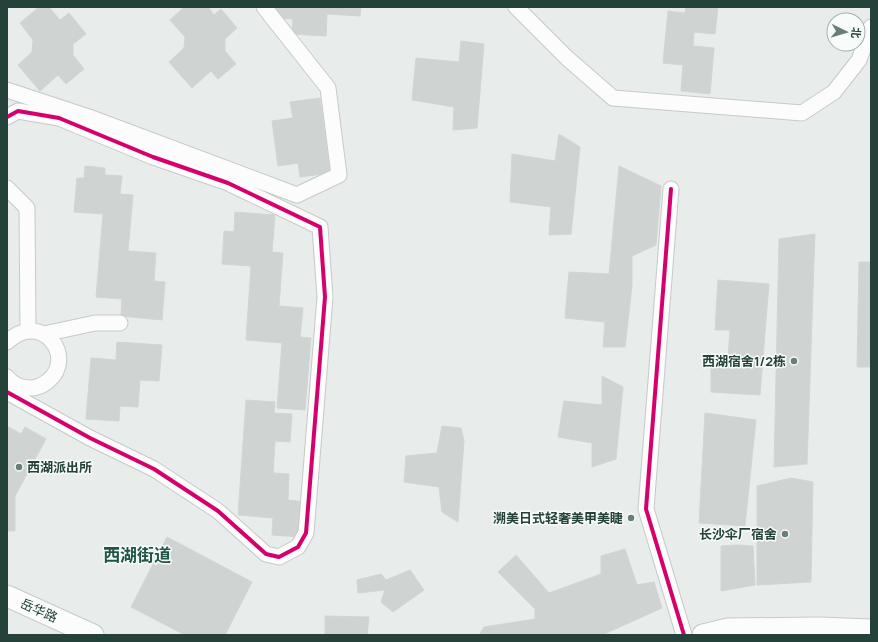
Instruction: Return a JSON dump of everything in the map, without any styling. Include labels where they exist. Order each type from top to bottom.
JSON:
[{"type":"street","points":[[7,90],[89,117],[297,195],[339,175],[328,88],[264,7]]},
{"type":"street","points":[[516,7],[567,58],[613,98],[802,113],[834,92],[858,60],[871,27]]},
{"type":"street","points":[[7,117],[18,112],[59,118],[153,157],[228,183],[320,228],[325,297],[306,533],[298,548],[279,557],[266,554],[218,511],[154,469],[90,438],[7,392]]},
{"type":"street","points":[[7,188],[27,208],[28,331]]},
{"type":"street","points":[[671,189],[646,509],[684,635]]},
{"type":"street","points":[[44,334],[95,323],[120,322]]},
{"type":"street","points":[[7,342],[14,335],[24,331],[35,331],[44,334],[52,341],[57,350],[59,361],[52,378],[44,385],[35,388],[25,388],[16,385],[7,377]]},
{"type":"street","name":"岳华路","points":[[7,596],[93,635]]},
{"type":"street","points":[[703,635],[728,628],[819,628],[871,630]]},
{"type":"building","points":[[39,7],[49,7],[60,20],[69,13],[86,34],[73,44],[73,55],[84,69],[66,84],[58,75],[40,91],[18,65],[32,52],[33,40],[20,23]]},
{"type":"building","points":[[184,7],[208,7],[214,15],[221,9],[237,28],[225,39],[225,51],[236,64],[218,79],[211,71],[192,88],[169,62],[184,48],[185,37],[170,20]]},
{"type":"building","points":[[277,7],[361,7],[360,16],[327,14],[326,36],[292,34],[293,19],[277,18]]},
{"type":"building","points":[[686,7],[718,7],[715,34],[694,32],[693,46],[714,48],[710,94],[681,91],[683,65],[663,63],[668,11],[685,13]]},
{"type":"building","points":[[461,41],[484,44],[477,128],[453,130],[454,107],[412,100],[416,58],[459,62]]},
{"type":"building","points":[[320,98],[330,173],[300,177],[298,163],[278,166],[272,121],[293,118],[290,102]]},
{"type":"building","points":[[559,134],[580,147],[571,234],[549,235],[551,207],[510,202],[512,154],[555,161]]},
{"type":"building","points":[[85,166],[105,168],[105,175],[122,176],[120,194],[133,195],[128,251],[156,253],[154,281],[165,282],[162,320],[121,316],[122,299],[96,297],[103,214],[74,212],[77,178],[84,178]]},
{"type":"building","points":[[619,166],[661,186],[656,245],[632,256],[632,286],[625,347],[603,347],[605,322],[565,318],[569,272],[609,274]]},
{"type":"building","points":[[235,212],[275,215],[272,252],[283,253],[279,306],[303,308],[300,337],[311,338],[305,410],[277,408],[282,343],[246,340],[251,266],[222,264],[224,231],[234,232]]},
{"type":"building","name":"西湖宿舍1/2栋","points":[[815,234],[807,464],[774,467],[779,239]]},
{"type":"building","points":[[859,262],[871,262],[871,367],[857,367]]},
{"type":"building","points":[[718,280],[769,284],[760,395],[711,392],[711,363],[728,358],[730,330],[715,330]]},
{"type":"building","points":[[117,342],[162,345],[159,381],[140,380],[138,407],[120,406],[119,421],[86,419],[91,358],[116,360]]},
{"type":"building","points":[[602,376],[623,387],[616,459],[592,467],[592,443],[558,437],[564,401],[602,405]]},
{"type":"building","points":[[246,400],[275,402],[274,413],[292,414],[290,442],[275,441],[273,473],[289,474],[288,500],[304,502],[301,537],[272,535],[273,518],[238,515]]},
{"type":"building","points":[[705,413],[756,420],[745,526],[699,523]]},
{"type":"building","name":"西湖派出所","points":[[7,426],[21,434],[25,427],[46,439],[15,496],[15,531],[7,531]]},
{"type":"building","points":[[442,426],[461,428],[464,441],[458,522],[442,512],[439,487],[404,482],[406,456],[437,453]]},
{"type":"building","name":"长沙伞厂宿舍","points":[[791,478],[813,482],[811,582],[757,585],[757,486]]},
{"type":"building","points":[[167,537],[252,582],[225,635],[185,635],[131,607]]},
{"type":"building","points":[[721,546],[753,546],[755,585],[721,591]]},
{"type":"building","points":[[625,549],[637,585],[654,582],[662,608],[602,635],[479,635],[484,627],[535,619],[535,609],[498,572],[516,555],[549,593],[601,574],[601,556]]},
{"type":"building","points":[[410,570],[424,590],[393,612],[381,602],[385,590],[358,593],[357,580],[381,574],[386,580]]},
{"type":"building","points":[[325,616],[369,617],[367,635],[325,635]]},
{"type":"cycle path","points":[[7,117],[18,111],[59,118],[153,157],[228,183],[320,227],[325,297],[306,533],[298,547],[279,557],[266,554],[218,511],[154,469],[90,438],[7,392]]},
{"type":"cycle path","points":[[671,189],[646,509],[684,635]]},
{"type":"place","name":"西湖宿舍1/2栋","points":[[794,361]]},
{"type":"place","name":"西湖派出所","points":[[19,467]]},
{"type":"place","name":"溯美日式轻奢美甲美睫","points":[[631,518]]},
{"type":"place","name":"长沙伞厂宿舍","points":[[785,534]]},
{"type":"district","name":"西湖街道","points":[[137,555]]}]
